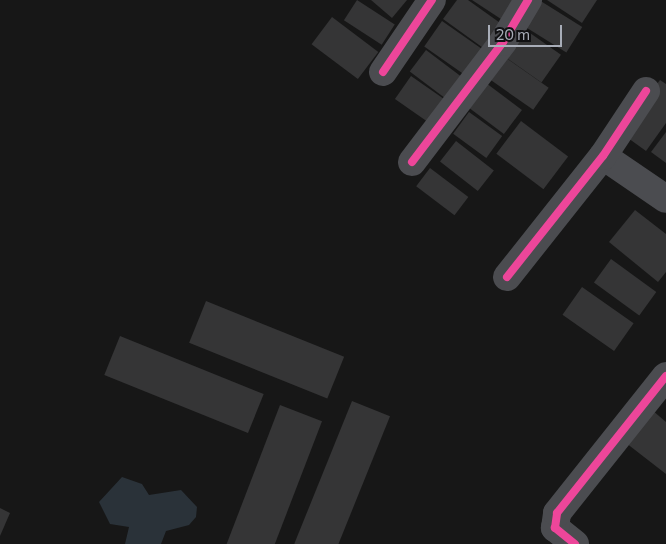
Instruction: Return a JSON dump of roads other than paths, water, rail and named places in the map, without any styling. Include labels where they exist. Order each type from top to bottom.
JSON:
[{"type":"street","points":[[383,72],[432,0]]},
{"type":"street","points":[[412,162],[503,42],[528,0]]},
{"type":"street","points":[[507,278],[603,156],[646,91]]},
{"type":"street","points":[[603,156],[666,199]]},
{"type":"street","points":[[575,544],[555,528],[556,513],[666,376]]}]
